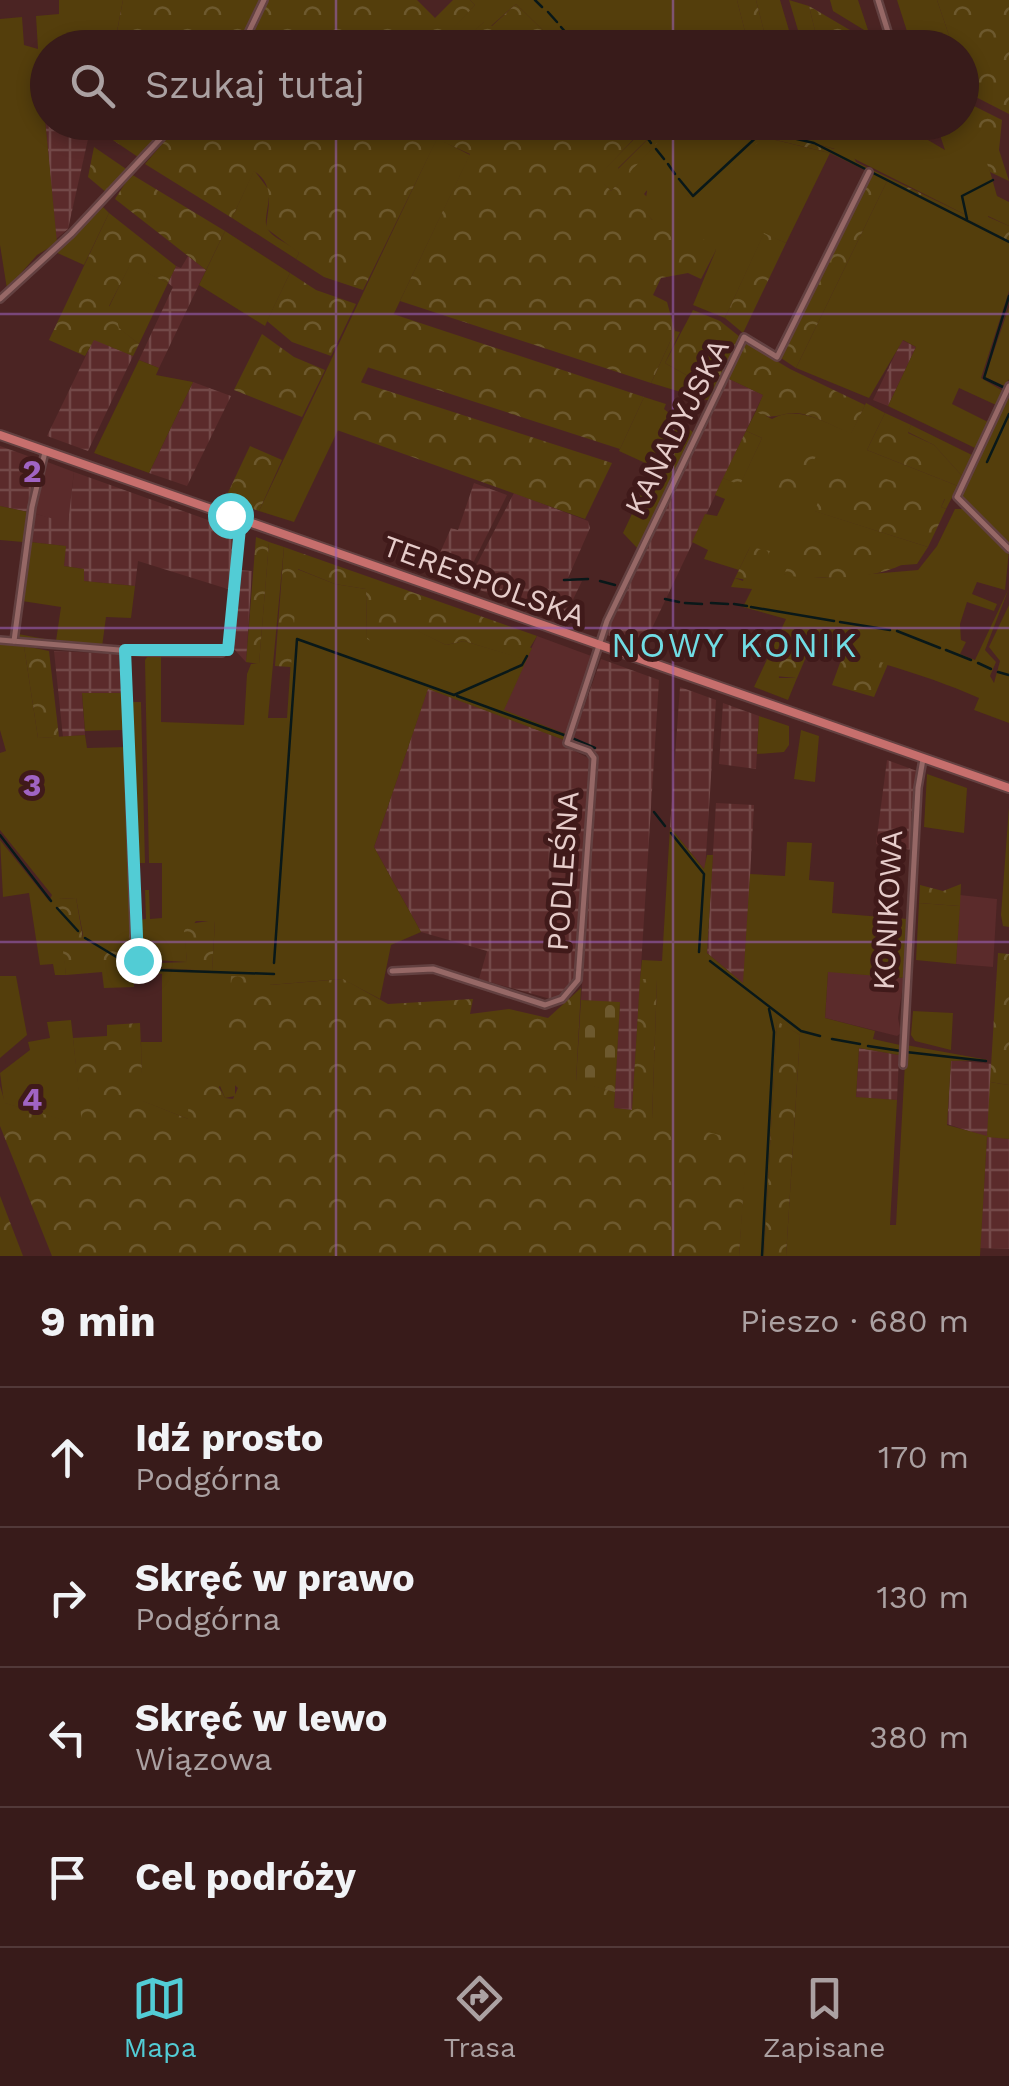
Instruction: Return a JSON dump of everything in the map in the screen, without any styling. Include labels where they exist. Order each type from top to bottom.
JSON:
[{"type":"main road","name":"TERESPOLSKA","points":[[0,435],[1009,788]]},
{"type":"street","points":[[250,30],[264,0]]},
{"type":"street","points":[[878,0],[887,30]]},
{"type":"street","points":[[0,299],[71,234],[159,140]]},
{"type":"street","name":"KANADYJSKA","points":[[599,646],[744,337],[777,357],[869,172]]},
{"type":"street","points":[[1009,386],[958,496],[973,516],[1009,548]]},
{"type":"street","points":[[14,641],[32,506],[46,450]]},
{"type":"street","points":[[0,640],[125,650],[228,650],[241,518]]},
{"type":"street","name":"PODLEŚNA","points":[[392,971],[433,970],[546,1004],[562,999],[578,980],[594,758],[589,751],[566,743],[599,646]]},
{"type":"street","points":[[125,650],[136,957],[148,965]]},
{"type":"street","name":"KONIKOWA","points":[[902,1065],[923,758]]},
{"type":"shaded area","points":[[47,140],[88,140],[68,229],[56,239]]},
{"type":"shaded area","points":[[188,256],[206,270],[159,368],[139,360],[173,287],[168,283],[176,266],[181,268]]},
{"type":"shaded area","points":[[94,339],[133,356],[88,451],[47,436]]},
{"type":"shaded area","points":[[902,340],[916,347],[888,406],[873,400]]},
{"type":"shaded area","points":[[727,378],[763,395],[643,647],[604,634]]},
{"type":"shaded area","points":[[193,382],[231,396],[187,486],[149,473]]},
{"type":"shaded area","points":[[0,446],[39,460],[28,512],[0,506]]},
{"type":"shaded area","points":[[45,461],[74,472],[68,524],[33,513]]},
{"type":"shaded area","points":[[74,472],[236,530],[231,590],[138,561],[135,586],[83,581],[84,569],[64,566],[65,546],[30,542],[33,513],[68,523]]},
{"type":"shaded area","points":[[474,483],[507,495],[463,583],[432,571],[451,528],[458,530]]},
{"type":"shaded area","points":[[514,493],[588,521],[590,528],[568,578],[582,581],[563,620],[466,585]]},
{"type":"shaded area","points":[[238,570],[252,571],[246,662],[232,647]]},
{"type":"shaded area","points":[[537,636],[594,657],[566,734],[503,710]]},
{"type":"shaded area","points":[[54,651],[122,654],[124,693],[82,694],[85,735],[63,737]]},
{"type":"shaded area","points":[[601,659],[659,680],[632,1110],[614,1108],[620,1003],[581,1000],[598,755],[572,741]]},
{"type":"shaded area","points":[[680,687],[716,700],[705,870],[670,827]]},
{"type":"shaded area","points":[[428,688],[564,740],[563,745],[590,759],[575,979],[554,1000],[479,979],[487,951],[421,932],[374,847]]},
{"type":"shaded area","points":[[723,703],[759,716],[756,769],[719,764]]},
{"type":"shaded area","points":[[887,760],[917,771],[912,850],[876,844]]},
{"type":"shaded area","points":[[716,803],[754,805],[744,984],[707,953]]},
{"type":"shaded area","points":[[960,895],[997,899],[993,967],[956,964]]},
{"type":"shaded area","points":[[828,971],[904,978],[898,1018],[901,1033],[897,1036],[825,1018]]},
{"type":"shaded area","points":[[859,1048],[899,1055],[897,1100],[856,1098]]},
{"type":"shaded area","points":[[951,1060],[992,1064],[988,1136],[1009,1139],[1009,1249],[980,1248],[987,1137],[947,1124]]},
{"type":"green space","points":[[59,0],[123,0],[117,30],[37,30],[36,16],[59,14]]},
{"type":"green space","points":[[123,0],[261,0],[246,30],[117,30]]},
{"type":"green space","points":[[267,0],[417,0],[435,18],[453,0],[470,0],[475,5],[452,30],[253,30]]},
{"type":"green space","points":[[470,0],[737,0],[745,30],[543,30],[516,4],[491,26],[484,22],[476,30],[451,30],[475,5]]},
{"type":"green space","points":[[737,0],[756,0],[764,30],[745,30]]},
{"type":"green space","points":[[756,0],[780,0],[789,30],[764,30]]},
{"type":"green space","points":[[789,0],[809,6],[815,30],[798,30]]},
{"type":"green space","points":[[830,0],[858,0],[868,30],[864,30],[833,11]]},
{"type":"green space","points":[[897,0],[937,0],[947,30],[907,30]]},
{"type":"green space","points":[[937,0],[1009,0],[1009,114],[979,99],[979,30],[947,30]]},
{"type":"green space","points":[[516,4],[543,30],[475,30],[485,21],[492,26]]},
{"type":"green space","points":[[809,6],[850,30],[815,30]]},
{"type":"green space","points":[[22,17],[24,45],[30,47],[30,140],[47,140],[57,243],[37,255],[7,289],[0,245],[0,19]]},
{"type":"green space","points":[[979,108],[1002,120],[999,150],[1009,181],[990,172],[979,140]]},
{"type":"green space","points":[[979,133],[997,196],[1009,202],[1009,226],[988,216],[991,229],[968,220],[966,215],[835,149],[802,140],[928,140],[945,150],[942,140],[979,140]]},
{"type":"green space","points":[[113,140],[158,140],[141,159]]},
{"type":"green space","points":[[165,140],[437,140],[363,290],[324,277],[296,259],[299,253],[266,228],[268,190],[254,171],[232,218],[145,164]]},
{"type":"green space","points":[[436,140],[470,155],[294,522],[259,511]]},
{"type":"green space","points":[[439,140],[633,140],[598,177],[611,191],[624,177],[618,169],[647,140],[660,140],[630,172],[647,190],[644,194],[652,202],[645,211],[652,220],[666,207],[716,250],[701,279],[688,273],[661,278],[653,295],[667,302],[675,331],[651,383],[400,301],[470,154]]},
{"type":"green space","points":[[633,140],[647,140],[618,168],[625,177],[611,191],[597,177]]},
{"type":"green space","points":[[660,140],[750,140],[687,195],[692,200],[760,140],[830,153],[786,243],[764,234],[725,318],[693,305],[716,250],[653,221],[644,211],[647,191],[629,172]]},
{"type":"green space","points":[[749,140],[761,140],[692,201],[686,194]]},
{"type":"green space","points":[[776,140],[802,140],[834,149],[839,146],[852,153],[856,162],[966,215],[968,220],[990,228],[986,216],[1009,226],[1009,243],[887,181],[796,368],[781,358],[871,173],[830,153]]},
{"type":"green space","points":[[94,147],[129,171],[107,193],[88,177]]},
{"type":"green space","points":[[254,170],[269,190],[268,229],[299,253],[296,259],[232,218]]},
{"type":"green space","points":[[131,174],[225,231],[206,270],[115,199]]},
{"type":"green space","points":[[887,181],[1009,243],[1009,291],[981,378],[1003,391],[996,405],[959,388],[952,404],[988,422],[975,448],[888,406],[916,347],[903,340],[869,398],[796,368]]},
{"type":"green space","points":[[101,205],[109,213],[84,265],[53,251]]},
{"type":"green space","points":[[109,213],[176,266],[168,283],[130,265],[109,306],[115,311],[119,328],[139,344],[133,356],[94,340],[85,356],[49,340]]},
{"type":"green space","points":[[225,231],[290,273],[265,326],[199,285]]},
{"type":"green space","points":[[764,233],[786,243],[743,333],[725,318]]},
{"type":"green space","points":[[130,264],[168,283],[139,344],[118,328],[109,307]]},
{"type":"green space","points":[[290,273],[316,290],[356,304],[331,356],[292,342],[267,321]]},
{"type":"green space","points":[[1009,307],[1009,379],[1005,386],[985,377]]},
{"type":"green space","points":[[693,310],[720,321],[740,337],[715,391],[665,363]]},
{"type":"green space","points":[[393,314],[644,397],[620,449],[367,367]]},
{"type":"green space","points":[[675,331],[680,332],[665,363],[715,391],[710,401],[651,383]]},
{"type":"green space","points":[[262,334],[294,357],[325,370],[302,417],[234,390]]},
{"type":"green space","points":[[745,342],[865,405],[851,434],[803,414],[767,416],[756,411],[763,395],[727,378]]},
{"type":"green space","points":[[139,360],[159,368],[156,375],[193,382],[149,473],[94,453]]},
{"type":"green space","points":[[360,382],[612,463],[585,519],[337,430]]},
{"type":"green space","points":[[1009,389],[1009,546],[960,497]]},
{"type":"green space","points":[[644,397],[666,404],[664,409],[694,433],[639,550],[623,533],[654,467],[619,451]]},
{"type":"green space","points":[[866,403],[885,413],[867,450],[958,486],[946,509],[941,507],[945,499],[815,511],[928,547],[917,564],[784,574],[824,578],[918,570],[937,546],[955,509],[964,509],[1009,551],[1005,590],[977,582],[972,594],[997,604],[994,611],[967,602],[960,624],[961,640],[966,642],[960,654],[975,660],[1009,588],[985,650],[996,662],[990,676],[994,683],[1000,661],[989,647],[1009,605],[1009,723],[974,710],[979,698],[957,689],[783,635],[778,649],[779,678],[797,678],[788,700],[754,687],[786,619],[743,607],[752,589],[731,587],[735,578],[743,581],[750,547],[739,570],[704,559],[708,550],[692,542],[705,514],[717,516],[725,499],[715,495],[723,478],[740,484],[762,438],[746,431],[756,411],[772,419],[801,414],[851,433]]},
{"type":"green space","points":[[885,413],[911,425],[908,433],[934,445],[962,476],[958,486],[867,450]]},
{"type":"green space","points":[[911,425],[972,455],[962,476],[934,445],[908,432]]},
{"type":"green space","points":[[746,431],[762,438],[740,485],[723,478]]},
{"type":"green space","points":[[799,445],[818,452],[792,504],[773,498]]},
{"type":"green space","points":[[250,446],[282,460],[259,511],[225,499]]},
{"type":"green space","points":[[837,463],[945,498],[941,507],[946,509],[928,547],[814,511]]},
{"type":"green space","points":[[0,506],[28,512],[23,542],[0,540]]},
{"type":"green space","points":[[807,526],[908,561],[882,572],[852,577],[784,574]]},
{"type":"green space","points":[[256,537],[269,542],[259,664],[246,662]]},
{"type":"green space","points":[[30,542],[66,546],[64,566],[84,569],[84,581],[135,586],[131,618],[106,617],[102,647],[17,638],[18,634],[56,641],[61,607],[22,601]]},
{"type":"green space","points":[[269,542],[284,547],[268,718],[287,718],[297,569],[335,584],[366,589],[367,639],[401,622],[446,645],[464,641],[522,658],[528,647],[532,648],[504,710],[566,734],[564,740],[428,689],[374,847],[421,932],[391,945],[380,999],[342,979],[269,985],[270,978],[235,1082],[235,1096],[225,1098],[220,1086],[188,1119],[142,1101],[141,1042],[162,1042],[162,974],[156,973],[156,968],[212,971],[215,921],[196,921],[185,936],[187,962],[139,959],[138,920],[146,919],[145,890],[149,890],[150,919],[162,918],[162,863],[149,863],[145,660],[148,656],[161,656],[161,722],[244,725],[247,674],[251,664],[259,663]]},
{"type":"green space","points":[[284,547],[537,636],[523,659],[464,641],[446,645],[401,623],[392,651],[367,639],[366,589],[335,584],[298,569],[291,667],[275,666]]},
{"type":"green space","points":[[750,547],[770,551],[756,581],[735,578]]},
{"type":"green space","points":[[783,635],[812,643],[797,678],[775,676]]},
{"type":"green space","points":[[0,643],[24,646],[38,738],[85,735],[87,748],[126,747],[132,927],[102,946],[84,940],[76,898],[59,899],[66,975],[55,975],[53,964],[40,965],[29,893],[3,897],[0,840],[49,901],[52,895],[0,830],[0,753],[6,751],[0,730]]},
{"type":"green space","points":[[24,646],[49,651],[59,737],[38,738]]},
{"type":"green space","points":[[844,652],[888,664],[874,697],[832,685]]},
{"type":"green space","points":[[82,693],[124,693],[125,730],[85,731]]},
{"type":"green space","points":[[131,702],[141,702],[145,863],[136,863]]},
{"type":"green space","points":[[759,716],[789,726],[789,745],[784,752],[757,754]]},
{"type":"green space","points":[[801,730],[819,736],[815,782],[794,779]]},
{"type":"green space","points":[[927,774],[967,788],[964,833],[924,827]]},
{"type":"green space","points":[[1009,807],[1009,927],[1003,926],[1001,915]]},
{"type":"green space","points":[[670,827],[704,869],[707,855],[713,855],[707,953],[743,983],[750,874],[785,876],[787,842],[812,843],[809,880],[834,882],[832,913],[907,919],[904,978],[828,972],[825,1018],[875,1031],[873,1039],[900,1045],[899,1055],[859,1048],[856,1097],[897,1100],[890,1225],[896,1225],[906,1045],[988,1060],[951,1061],[947,1125],[987,1136],[990,1082],[1009,1085],[1009,1139],[987,1137],[980,1256],[786,1256],[800,1035],[777,1022],[764,1256],[739,1256],[746,1143],[652,1119],[657,980],[640,979],[642,960],[662,961]]},
{"type":"green space","points":[[961,884],[960,906],[919,903],[920,885],[943,891]]},
{"type":"green space","points":[[76,898],[83,939],[83,935],[101,945],[100,929],[132,927],[134,987],[104,988],[102,972],[66,975],[57,904],[59,899]]},
{"type":"green space","points":[[919,903],[960,906],[956,964],[916,960]]},
{"type":"green space","points":[[215,920],[212,971],[162,968],[162,963],[187,962],[184,931],[189,924]]},
{"type":"green space","points":[[998,953],[1009,954],[1009,1085],[990,1082]]},
{"type":"green space","points":[[0,976],[16,976],[27,1035],[0,1058]]},
{"type":"green space","points":[[231,976],[270,978],[270,985],[343,979],[388,1004],[473,999],[470,1014],[509,1009],[548,1018],[581,988],[576,1081],[615,1092],[614,1108],[632,1110],[640,979],[657,979],[652,1118],[747,1142],[739,1256],[52,1256],[0,1126],[0,1086],[5,1103],[82,1125],[73,1038],[107,1036],[107,1025],[140,1023],[143,1101],[188,1119],[189,1077],[211,1080],[225,1098],[233,1099],[238,1088],[226,1077]]},
{"type":"green space","points":[[581,1000],[620,1002],[615,1092],[576,1082]]},
{"type":"green space","points":[[913,1011],[953,1013],[951,1050],[915,1041],[911,1035]]},
{"type":"green space","points":[[71,1020],[83,1126],[4,1103],[0,1073],[30,1050],[28,1042],[50,1038],[47,1022]]},
{"type":"green space","points":[[777,1021],[800,1035],[786,1256],[764,1256]]},
{"type":"green space","points":[[0,1196],[23,1256],[0,1256]]},
{"type":"waterway","points":[[535,0],[542,7]]},
{"type":"waterway","points":[[548,12],[557,22]]},
{"type":"waterway","points":[[679,179],[693,196],[753,140]]},
{"type":"waterway","points":[[801,140],[1009,242]]},
{"type":"waterway","points":[[656,149],[664,159]]},
{"type":"waterway","points":[[668,164],[675,174]]},
{"type":"waterway","points":[[967,219],[962,196],[993,180]]},
{"type":"waterway","points":[[1005,388],[984,378],[1009,296]]},
{"type":"waterway","points":[[987,462],[1009,414]]},
{"type":"waterway","points":[[564,580],[588,579]]},
{"type":"waterway","points":[[600,581],[615,585]]},
{"type":"waterway","points":[[665,599],[679,602]]},
{"type":"waterway","points":[[685,603],[702,604]]},
{"type":"waterway","points":[[711,603],[728,604]]},
{"type":"waterway","points":[[734,604],[747,606]]},
{"type":"waterway","points":[[751,607],[834,621]]},
{"type":"waterway","points":[[840,622],[890,630]]},
{"type":"waterway","points":[[897,631],[940,648]]},
{"type":"waterway","points":[[274,963],[297,639],[454,695],[522,665],[527,656]]},
{"type":"waterway","points":[[946,650],[971,660]]},
{"type":"waterway","points":[[978,663],[991,669]]},
{"type":"waterway","points":[[998,672],[1009,675]]},
{"type":"waterway","points":[[457,696],[564,735]]},
{"type":"waterway","points":[[574,739],[595,748]]},
{"type":"waterway","points":[[654,812],[665,826]]},
{"type":"waterway","points":[[671,833],[704,874],[699,952]]},
{"type":"waterway","points":[[0,835],[51,901]]},
{"type":"waterway","points":[[57,908],[78,931]]},
{"type":"waterway","points":[[85,938],[133,967]]},
{"type":"waterway","points":[[710,961],[801,1031],[820,1036]]},
{"type":"waterway","points":[[140,968],[147,969]]},
{"type":"waterway","points":[[155,970],[274,974]]},
{"type":"waterway","points":[[762,1256],[774,1032],[769,1009]]},
{"type":"waterway","points":[[832,1039],[860,1044]]},
{"type":"waterway","points":[[868,1046],[901,1051]]},
{"type":"waterway","points":[[906,1052],[986,1061]]},
{"type":"district","name":"NOWY KONIK","points":[[735,645]]},
{"type":"route","points":[[138,960],[125,650],[228,650],[241,518],[230,515]]}]
